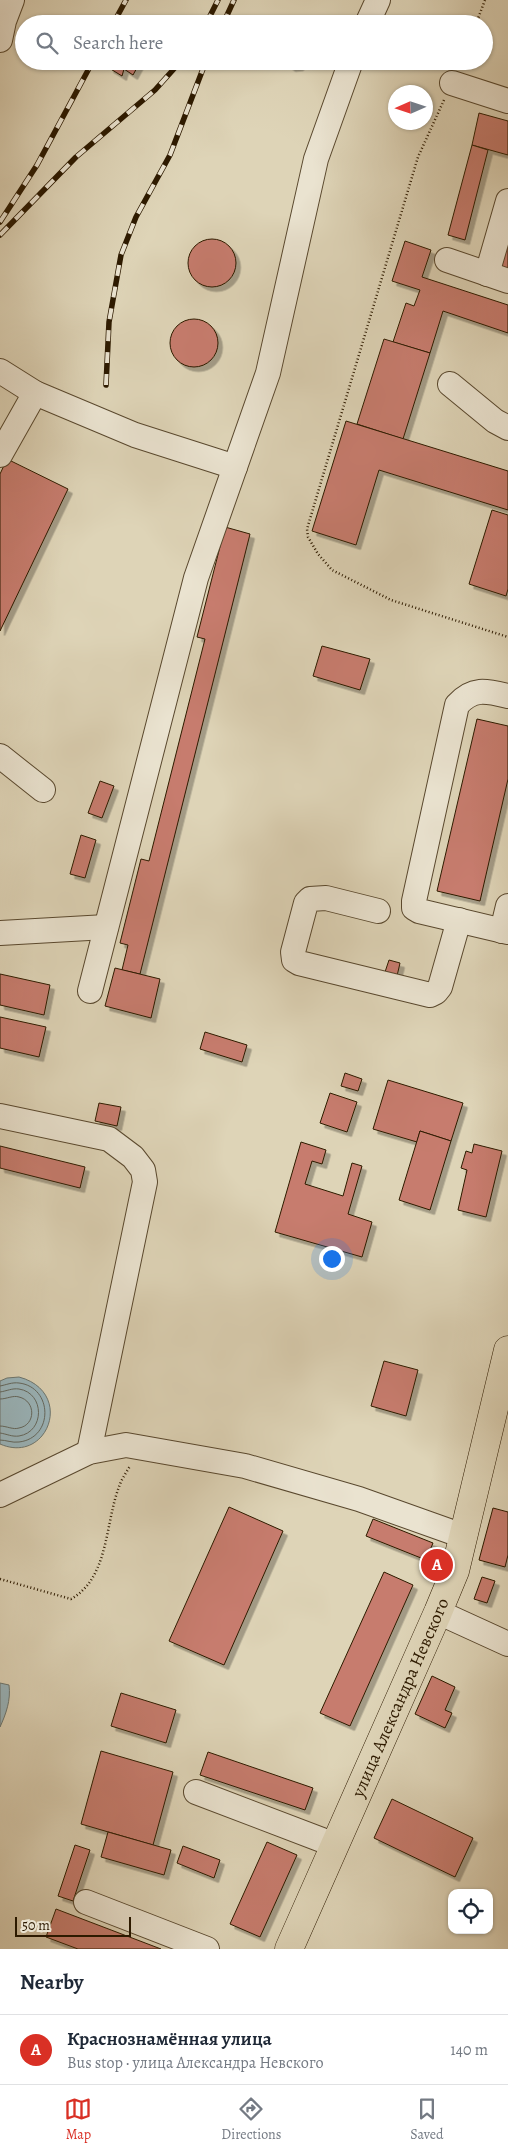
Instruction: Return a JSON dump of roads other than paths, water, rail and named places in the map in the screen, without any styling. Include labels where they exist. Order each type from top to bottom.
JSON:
[{"type":"main road","name":"улица Александра Невского","points":[[289,1949],[455,1571],[508,1350]]},
{"type":"street","points":[[0,40],[12,0]]},
{"type":"street","points":[[371,15],[378,0]]},
{"type":"street","points":[[90,991],[196,578],[268,373],[316,159],[348,70]]},
{"type":"street","points":[[452,83],[508,101]]},
{"type":"street","points":[[447,260],[498,277],[508,201]]},
{"type":"street","points":[[0,371],[35,393],[135,435],[235,467]]},
{"type":"street","points":[[450,384],[494,421],[508,428]]},
{"type":"street","points":[[0,455],[35,393]]},
{"type":"street","points":[[508,696],[485,690],[477,691],[465,697],[457,705],[414,908],[505,931],[508,906]]},
{"type":"street","points":[[0,756],[43,790]]},
{"type":"street","points":[[378,911],[326,898],[310,898],[306,903],[293,952],[294,960],[299,963],[430,995],[440,987],[459,920]]},
{"type":"street","points":[[0,933],[106,927]]},
{"type":"street","points":[[0,1116],[109,1139],[134,1157],[143,1170],[145,1182],[89,1452]]},
{"type":"street","points":[[0,1495],[89,1452],[126,1445],[245,1466],[359,1499],[463,1536]]},
{"type":"street","points":[[438,1612],[508,1644]]},
{"type":"street","points":[[196,1792],[335,1845]]},
{"type":"street","points":[[86,1902],[207,1949]]},
{"type":"water","points":[[19,1377],[36,1385],[46,1397],[50,1410],[48,1424],[42,1436],[31,1444],[17,1448],[0,1444],[0,1381]]},
{"type":"water","points":[[0,1683],[9,1685],[9,1696],[8,1707],[0,1727]]},
{"type":"railway","points":[[118,15],[126,0]]},
{"type":"railway","points":[[210,15],[218,0]]},
{"type":"railway","points":[[227,15],[234,0]]},
{"type":"railway","points":[[0,222],[37,165],[88,70]]},
{"type":"railway","points":[[0,235],[76,157],[155,90],[173,70]]},
{"type":"railway","points":[[106,385],[109,322],[121,255],[136,217],[170,155],[203,70]]},
{"type":"place","name":"Краснознамённая улица","points":[[437,1565]]}]
